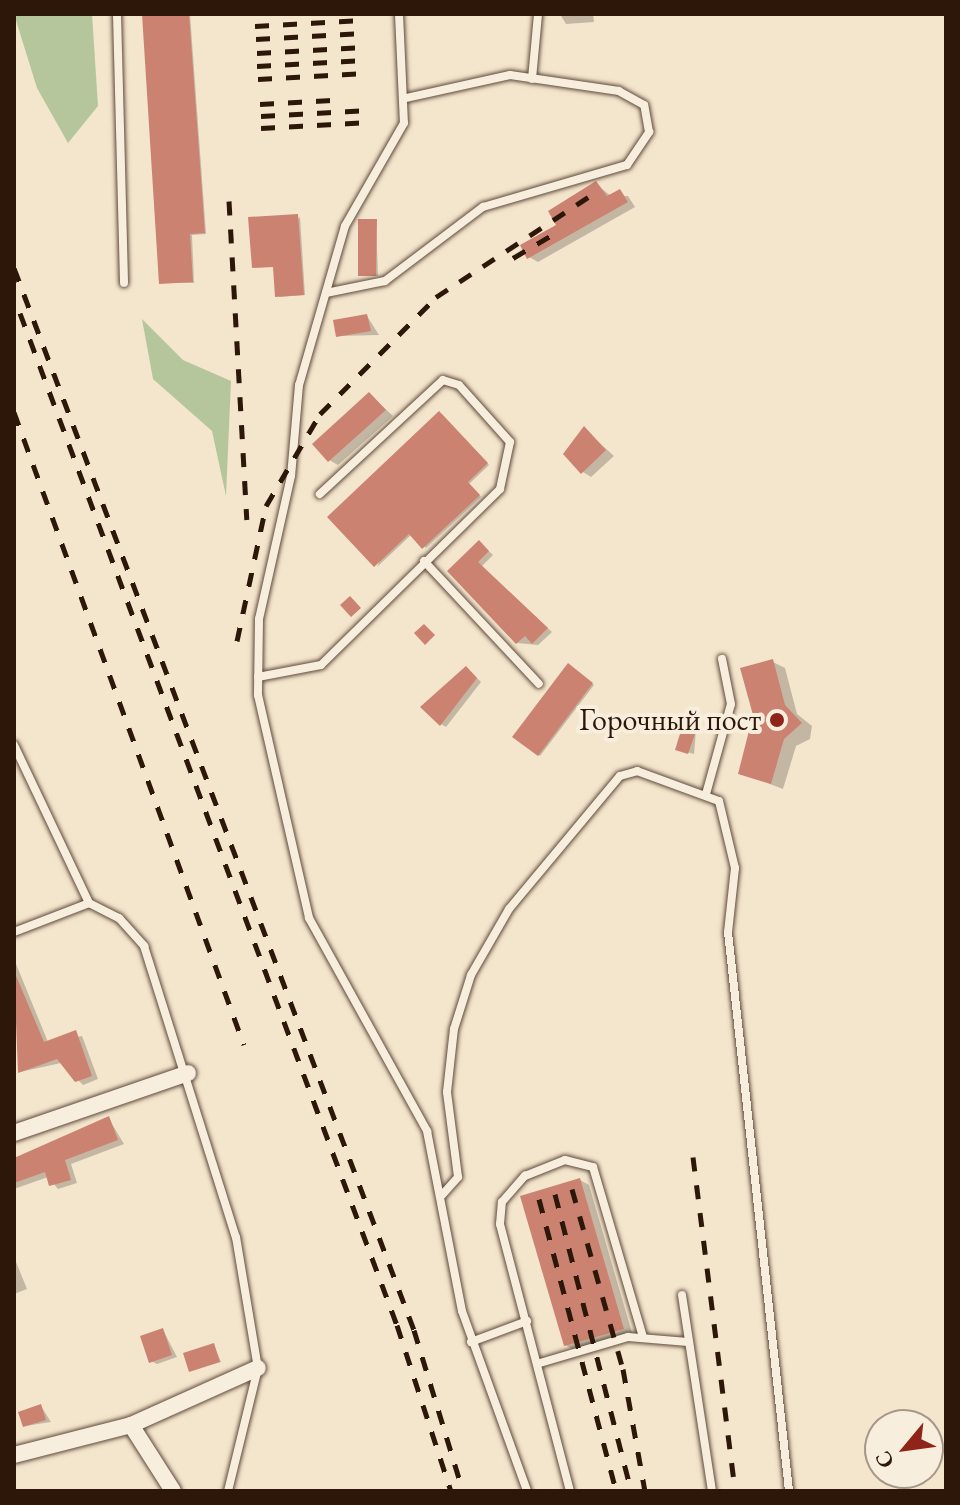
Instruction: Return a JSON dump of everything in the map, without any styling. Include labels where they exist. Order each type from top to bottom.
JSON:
[{"type":"street","points":[[14,1133],[188,1073]]},
{"type":"street","points":[[14,1455],[131,1425],[258,1368]]},
{"type":"street","points":[[131,1425],[173,1491]]},
{"type":"lane","points":[[117,14],[124,283]]},
{"type":"lane","points":[[399,14],[406,98],[393,146],[351,211],[295,406],[291,476],[259,619],[258,677],[268,760],[309,918],[351,1002],[415,1100],[442,1195],[471,1342],[527,1491]]},
{"type":"lane","points":[[532,79],[538,14]]},
{"type":"lane","points":[[326,293],[385,281],[483,207],[636,160],[650,123],[640,99],[532,79],[486,78],[406,98]]},
{"type":"lane","points":[[258,677],[321,665],[500,489],[510,456],[505,434],[451,379],[320,494]]},
{"type":"lane","points":[[424,561],[539,684]]},
{"type":"lane","points":[[706,794],[731,704],[722,659]]},
{"type":"lane","points":[[14,745],[89,903],[119,918],[144,946],[188,1073],[236,1237],[258,1368],[228,1491]]},
{"type":"lane","points":[[442,1195],[458,1177],[447,1092],[454,1029],[471,975],[509,909],[620,776],[637,771],[706,794],[725,809],[735,868],[728,932],[789,1491]]},
{"type":"lane","points":[[14,932],[89,903]]},
{"type":"lane","points":[[570,1491],[540,1363],[500,1224],[502,1202],[535,1170],[577,1160],[593,1167],[606,1193],[643,1337]]},
{"type":"lane","points":[[682,1295],[712,1491]]},
{"type":"lane","points":[[471,1342],[527,1321]]},
{"type":"lane","points":[[540,1363],[643,1337],[688,1342]]},
{"type":"green space","points":[[14,14],[92,14],[98,106],[68,143],[37,88]]},
{"type":"green space","points":[[142,319],[183,360],[231,381],[226,496],[212,431],[153,379]]},
{"type":"building","points":[[142,14],[189,14],[205,233],[190,234],[193,282],[159,284]]},
{"type":"building","points":[[596,181],[607,196],[620,189],[628,202],[527,259],[520,245],[556,225],[548,211]]},
{"type":"building","points":[[298,214],[304,295],[275,297],[273,267],[252,268],[248,217]]},
{"type":"building","points":[[358,219],[377,219],[376,276],[358,276]]},
{"type":"building","points":[[367,314],[371,331],[336,337],[333,320]]},
{"type":"building","points":[[369,392],[386,410],[328,462],[312,444]]},
{"type":"building","points":[[439,411],[488,463],[468,482],[480,495],[422,549],[409,534],[374,567],[327,517]]},
{"type":"building","points":[[584,426],[606,450],[581,474],[563,454]]},
{"type":"building","points":[[479,540],[489,551],[478,562],[548,628],[532,644],[525,636],[516,644],[447,571]]},
{"type":"building","points":[[350,596],[361,608],[351,617],[340,605]]},
{"type":"building","points":[[424,624],[435,635],[425,645],[414,633]]},
{"type":"building","name":"Горочный пост","points":[[773,659],[785,705],[802,723],[784,739],[771,784],[738,774],[753,715],[740,668]]},
{"type":"building","points":[[568,663],[593,683],[538,756],[512,737]]},
{"type":"building","points":[[466,666],[477,678],[440,726],[420,707]]},
{"type":"building","points":[[683,724],[697,728],[688,754],[675,750]]},
{"type":"building","points":[[14,971],[44,1042],[76,1030],[92,1076],[75,1082],[57,1059],[18,1073]]},
{"type":"building","points":[[109,1116],[118,1140],[65,1160],[71,1180],[49,1186],[45,1172],[14,1183],[14,1158]]},
{"type":"building","points":[[580,1178],[624,1329],[564,1346],[520,1196]]},
{"type":"building","points":[[163,1328],[172,1355],[149,1363],[140,1336]]},
{"type":"building","points":[[214,1343],[220,1362],[189,1372],[183,1353]]},
{"type":"building","points":[[41,1404],[46,1420],[23,1427],[18,1412]]},
{"type":"railway","points":[[255,26],[362,20]]},
{"type":"railway","points":[[256,39],[363,33]]},
{"type":"railway","points":[[257,53],[364,47]]},
{"type":"railway","points":[[257,66],[365,60]]},
{"type":"railway","points":[[258,79],[366,73]]},
{"type":"railway","points":[[260,104],[332,100]]},
{"type":"railway","points":[[261,116],[369,110]]},
{"type":"railway","points":[[261,128],[370,122]]},
{"type":"railway","points":[[237,641],[266,506],[320,414],[436,297],[596,192]]},
{"type":"railway","points":[[229,201],[247,519]]},
{"type":"railway","points":[[513,258],[550,236]]},
{"type":"railway","points":[[14,268],[414,1330],[463,1491]]},
{"type":"railway","points":[[20,313],[397,1325],[451,1491]]},
{"type":"railway","points":[[14,412],[244,1045]]},
{"type":"railway","points":[[693,1157],[735,1491]]},
{"type":"railway","points":[[572,1189],[623,1369],[645,1491]]},
{"type":"railway","points":[[555,1194],[631,1491]]},
{"type":"railway","points":[[539,1199],[616,1491]]},
{"type":"place","name":"Горочный пост","points":[[777,720]]}]
